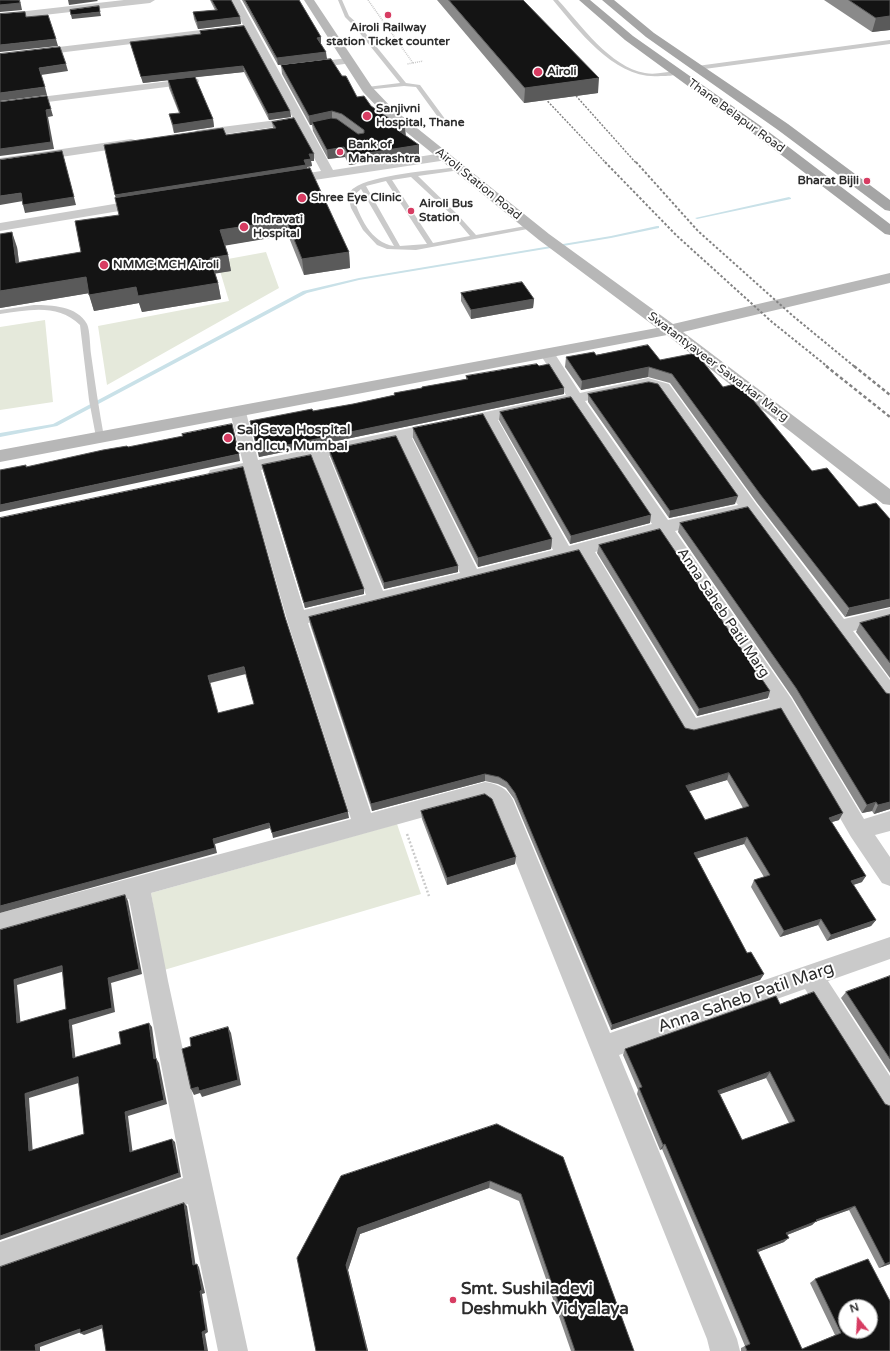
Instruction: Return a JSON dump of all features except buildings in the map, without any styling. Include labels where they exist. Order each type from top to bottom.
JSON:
[{"type":"main road","name":"Airoli Station Road","points":[[309,0],[367,89],[388,111],[443,157],[544,237]]},
{"type":"main road","name":"Thane Belapur Road","points":[[584,0],[629,38],[760,132],[890,231]]},
{"type":"main road","name":"Thane Belapur Road","points":[[607,0],[650,35],[783,127],[890,207]]},
{"type":"main road","name":"Swatantyaveer Sawarkar Marg","points":[[544,237],[670,330],[890,499]]},
{"type":"main road","points":[[0,456],[98,432],[238,412],[670,330],[890,278]]},
{"type":"street","points":[[0,17],[150,0]]},
{"type":"street","points":[[235,0],[273,71],[305,126],[329,174]]},
{"type":"street","points":[[0,57],[249,27]]},
{"type":"street","points":[[273,71],[348,61]]},
{"type":"street","points":[[0,105],[194,81]]},
{"type":"street","points":[[189,135],[305,126]]},
{"type":"street","points":[[0,162],[142,142]]},
{"type":"street","points":[[278,182],[443,157]]},
{"type":"street","points":[[0,227],[155,202]]},
{"type":"street","name":"Anna Saheb Patil Marg","points":[[548,354],[576,399],[784,704],[859,830],[890,876]]},
{"type":"street","points":[[199,477],[648,383],[656,384],[662,387],[750,508],[890,695]]},
{"type":"street","points":[[238,412],[252,466],[297,619],[364,826]]},
{"type":"street","points":[[488,417],[574,551],[691,728],[784,704]]},
{"type":"street","points":[[402,435],[471,576]]},
{"type":"street","points":[[319,452],[376,598]]},
{"type":"street","points":[[297,619],[376,598],[574,551],[664,527],[750,508]]},
{"type":"street","points":[[839,627],[890,615]]},
{"type":"street","points":[[0,924],[364,826],[485,791],[491,792],[502,800],[722,1339],[725,1351]]},
{"type":"street","points":[[859,830],[890,821]]},
{"type":"street","points":[[138,886],[198,1186],[233,1351]]},
{"type":"street","name":"Anna Saheb Patil Marg","points":[[602,1048],[890,948]]},
{"type":"street","points":[[810,976],[890,1100]]},
{"type":"street","points":[[0,1256],[198,1186]]},
{"type":"lane","points":[[340,0],[347,17],[356,25],[404,84]]},
{"type":"lane","points":[[555,0],[597,46],[625,68],[644,75],[676,73]]},
{"type":"lane","points":[[697,68],[890,42]]},
{"type":"lane","points":[[367,89],[404,84],[418,86],[445,123]]},
{"type":"lane","points":[[458,168],[388,179],[363,186],[357,189],[350,196],[353,207],[371,237],[380,244],[398,248],[416,248],[531,227]]},
{"type":"lane","points":[[413,175],[455,215],[474,238]]},
{"type":"lane","points":[[388,179],[431,245]]},
{"type":"lane","points":[[363,186],[398,248]]},
{"type":"lane","points":[[0,312],[44,307],[62,309],[78,317],[84,325],[98,432]]},
{"type":"path","points":[[368,0],[413,63]]},
{"type":"path","points":[[388,66],[423,61]]},
{"type":"path","points":[[400,815],[429,896]]},
{"type":"shaded area","points":[[266,252],[279,288],[107,385],[98,326],[229,301],[217,261]]},
{"type":"shaded area","points":[[45,320],[53,402],[0,410],[0,327]]},
{"type":"shaded area","points":[[397,824],[421,894],[164,970],[151,893]]},
{"type":"waterway","points":[[697,218],[789,198]]},
{"type":"waterway","points":[[0,435],[55,425],[305,292],[359,279],[611,237],[657,227]]},
{"type":"railway","points":[[569,88],[636,163]]},
{"type":"railway","points":[[538,91],[606,163]]},
{"type":"railway","points":[[605,162],[676,235],[772,322],[828,367]]},
{"type":"railway","points":[[636,162],[698,231],[793,316],[855,367]]},
{"type":"railway","points":[[826,366],[890,417]]},
{"type":"railway","points":[[854,366],[890,395]]},
{"type":"place","name":"Airoli Railway station Ticket counter","points":[[388,15]]},
{"type":"place","name":"Airoli","points":[[538,72]]},
{"type":"place","name":"Sanjivni Hospital, Thane","points":[[367,116]]},
{"type":"place","name":"Bank of Maharashtra","points":[[340,152]]},
{"type":"place","name":"Bharat Bijli","points":[[867,181]]},
{"type":"place","name":"Shree Eye Clinic","points":[[302,198]]},
{"type":"place","name":"Airoli Bus Station","points":[[411,211]]},
{"type":"place","name":"Indravati Hospital","points":[[244,227]]},
{"type":"place","name":"NMMC MCH Airoli","points":[[104,265]]},
{"type":"place","name":"Sai Seva Hospital and Icu, Mumbai","points":[[228,438]]},
{"type":"place","name":"Smt. Sushiladevi Deshmukh Vidyalaya","points":[[453,1300]]}]
